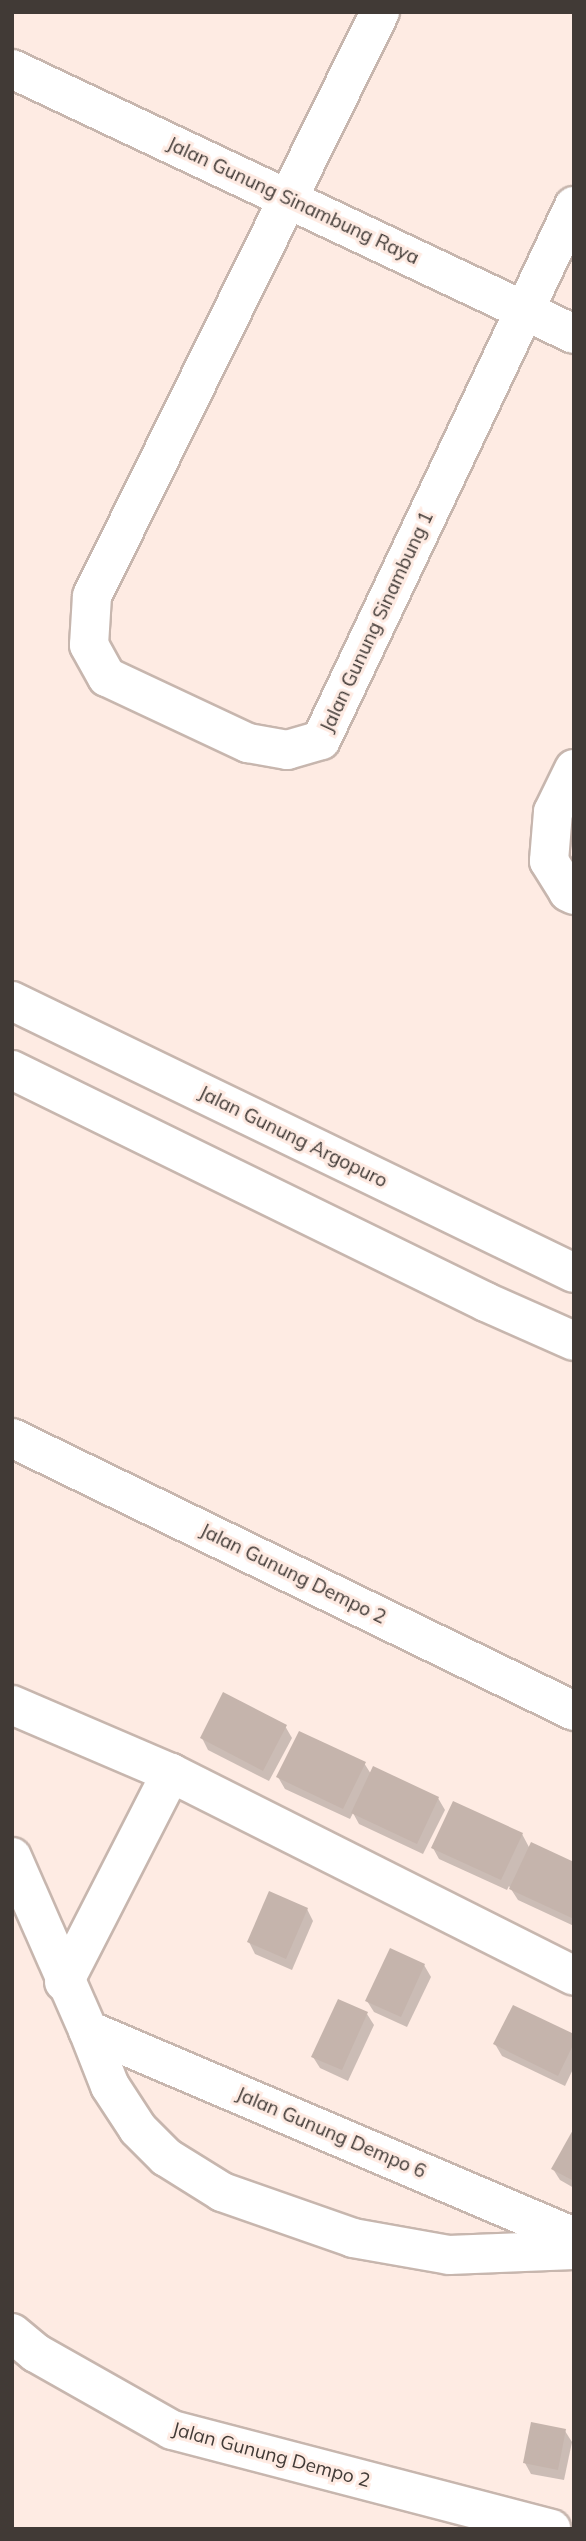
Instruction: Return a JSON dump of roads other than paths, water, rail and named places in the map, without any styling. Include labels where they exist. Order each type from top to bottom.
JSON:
[{"type":"street","name":"Jalan Gunung Sinambung 1","points":[[380,12],[92,596],[89,645],[107,677],[248,743],[286,750],[321,740],[574,206]]},
{"type":"street","name":"Jalan Gunung Sinambung Raya","points":[[12,69],[574,334]]},
{"type":"street","points":[[574,769],[553,812],[549,861],[568,892],[574,895]]},
{"type":"street","name":"Jalan Gunung Argopuro","points":[[12,1002],[574,1273]]},
{"type":"street","points":[[12,1070],[486,1302],[574,1342]]},
{"type":"street","name":"Jalan Gunung Dempo 2","points":[[12,1438],[574,1711]]},
{"type":"street","points":[[12,1705],[171,1773],[574,1976]]},
{"type":"street","points":[[64,1982],[171,1773]]},
{"type":"street","points":[[12,1857],[110,2086],[138,2129],[166,2157],[222,2192],[353,2238],[449,2255],[574,2250]]},
{"type":"street","name":"Jalan Gunung Dempo 6","points":[[88,2030],[574,2237]]},
{"type":"street","name":"Jalan Gunung Dempo 2","points":[[12,2333],[36,2353],[172,2430],[551,2529]]}]
